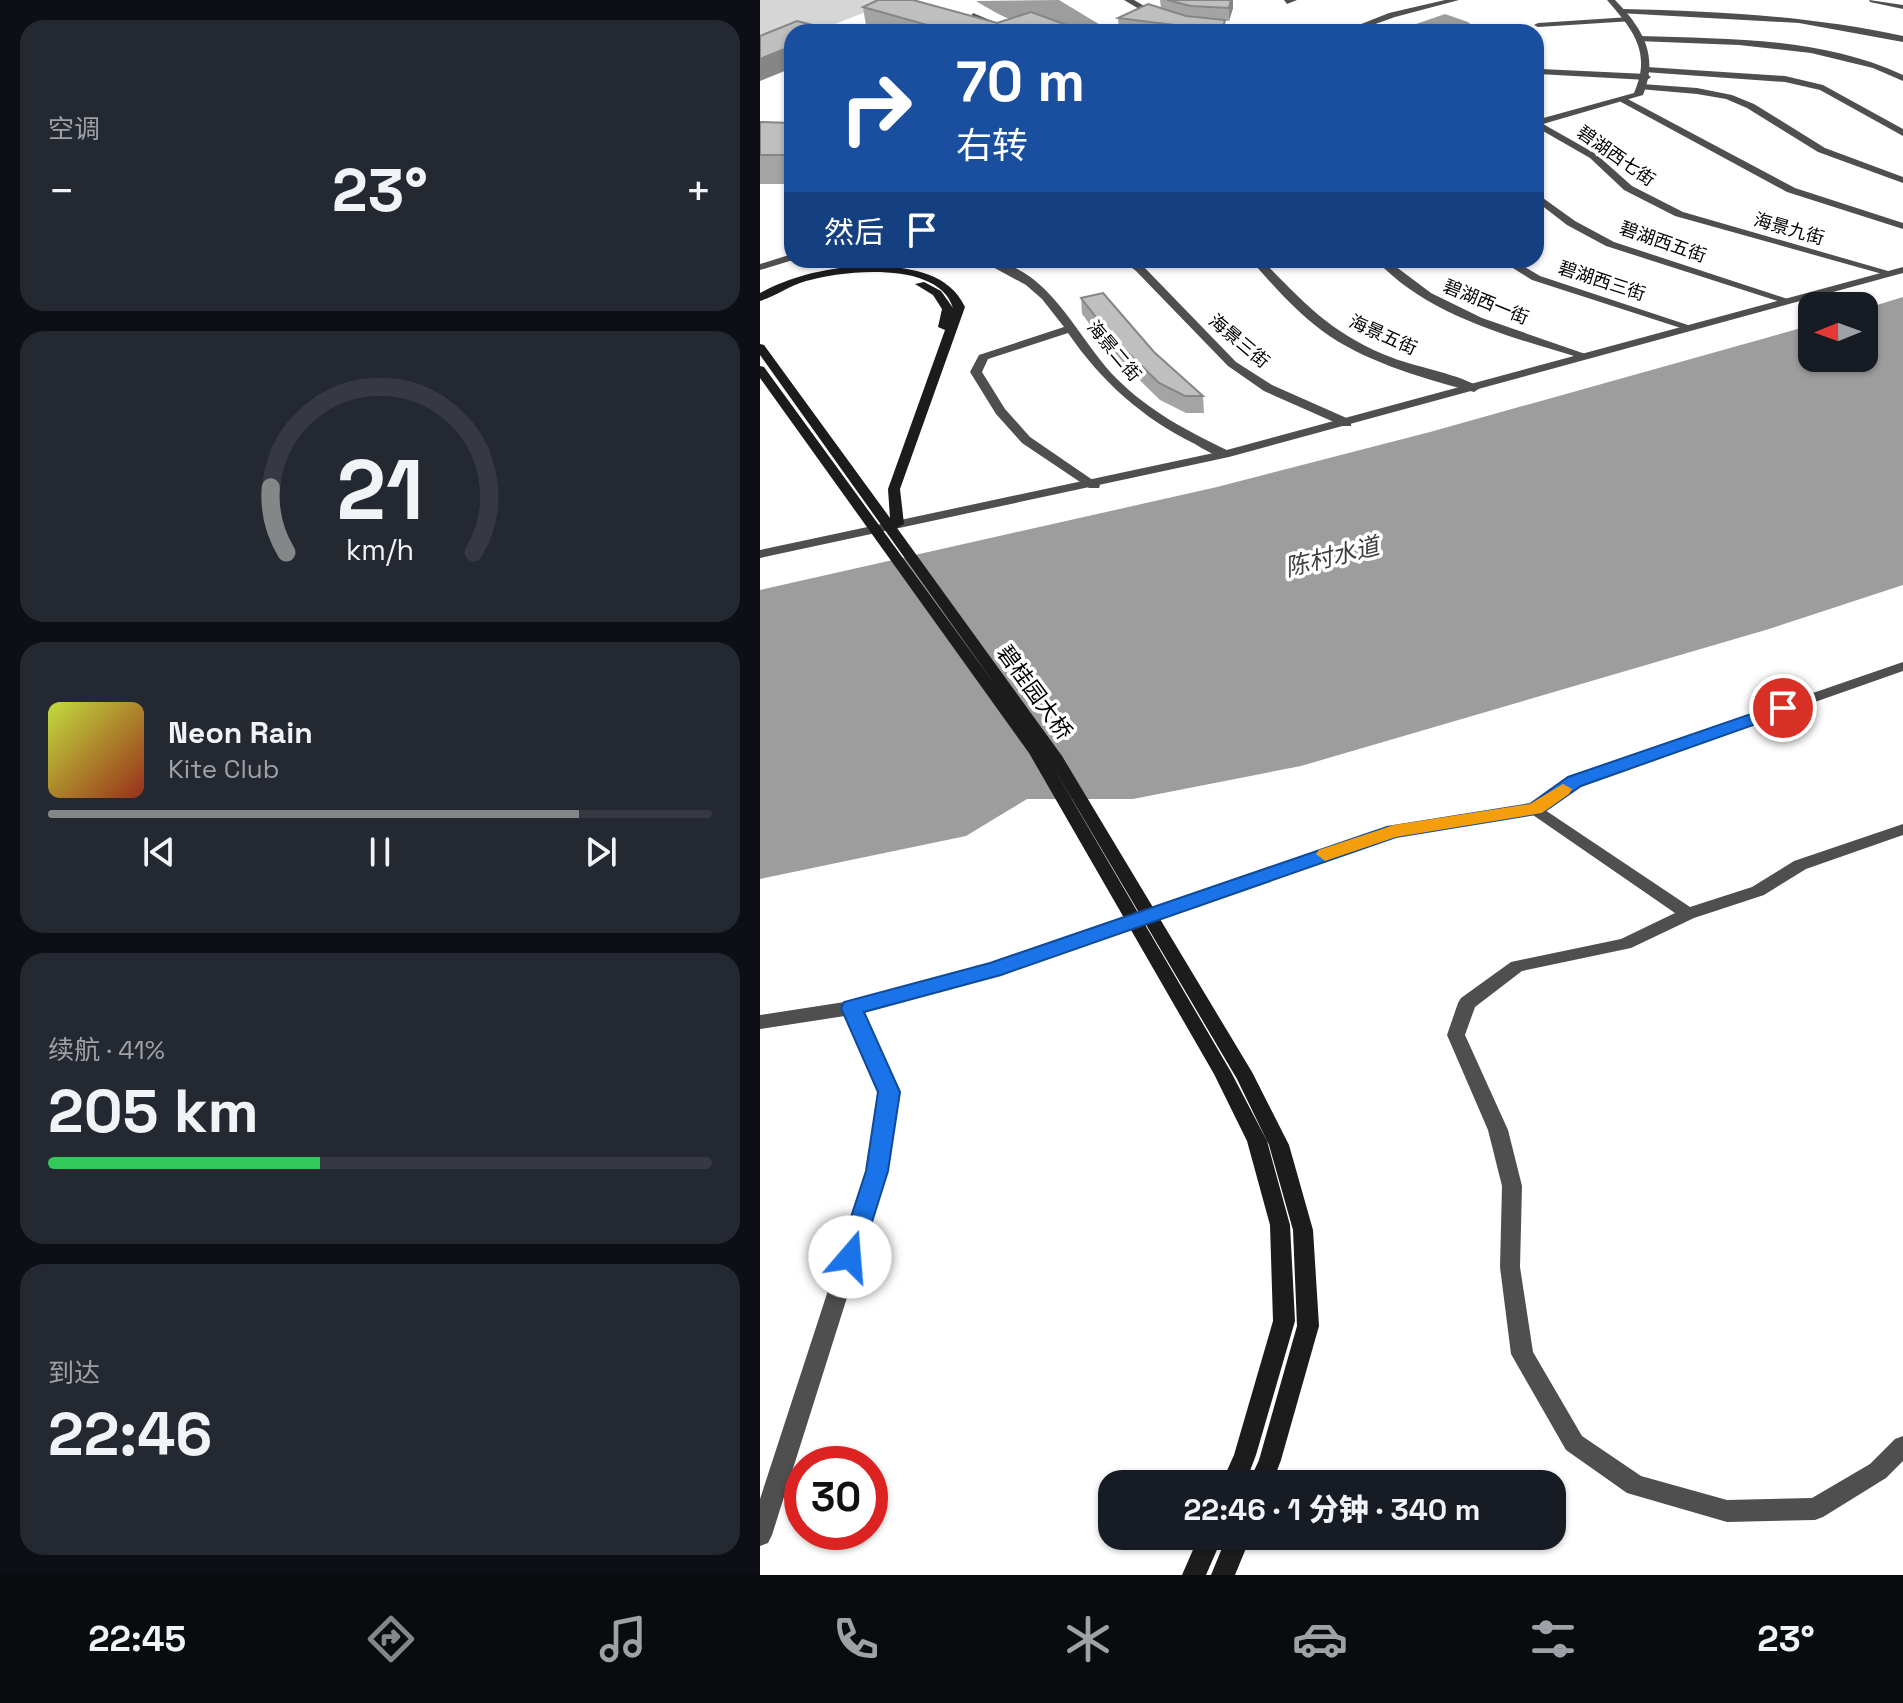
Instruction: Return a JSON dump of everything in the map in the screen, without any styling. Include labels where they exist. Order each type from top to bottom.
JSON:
[{"type":"main road","points":[[760,298],[810,275],[855,270],[899,271],[929,277],[949,288],[959,307],[894,489],[890,526]]},
{"type":"main road","points":[[760,308],[772,298],[816,280],[875,274],[918,282],[937,293],[948,309],[942,333],[880,496],[890,526]]},
{"type":"main road","name":"碧桂园大桥","points":[[761,349],[1054,756],[1245,1077],[1279,1145],[1303,1230],[1308,1326],[1266,1470]]},
{"type":"main road","name":"碧桂园大桥","points":[[760,370],[1036,752],[1222,1072],[1257,1141],[1280,1225],[1284,1321],[1239,1470]]},
{"type":"main road","points":[[1194,1575],[1205,1550]]},
{"type":"main road","points":[[1223,1575],[1233,1550]]},
{"type":"street","points":[[1128,0],[1152,15],[1165,18]]},
{"type":"street","points":[[1367,24],[1455,0]]},
{"type":"street","points":[[1544,121],[1638,95],[1645,78],[1640,39],[1630,19],[1611,0]]},
{"type":"street","points":[[1693,13],[1719,0]]},
{"type":"street","points":[[1873,0],[1903,7]]},
{"type":"street","points":[[1622,11],[1803,21],[1903,39]]},
{"type":"street","points":[[973,15],[993,24]]},
{"type":"street","points":[[1544,25],[1630,19]]},
{"type":"street","points":[[1640,39],[1759,44],[1816,52],[1863,62],[1903,78]]},
{"type":"street","points":[[1544,72],[1645,78],[1758,76],[1823,88],[1903,133]]},
{"type":"street","points":[[1645,78],[1731,98],[1845,160],[1903,180]]},
{"type":"street","points":[[1624,100],[1791,190],[1903,226]]},
{"type":"street","name":"碧湖西七街","points":[[1544,128],[1593,156],[1628,188],[1679,214]]},
{"type":"street","name":"碧湖西五街","points":[[1544,202],[1571,223],[1610,244],[1788,301]]},
{"type":"street","name":"海景九街","points":[[1679,214],[1896,272]]},
{"type":"street","points":[[760,267],[784,260]]},
{"type":"street","name":"海景二街","points":[[1007,268],[1048,295],[1109,378],[1139,406],[1175,431],[1225,454]]},
{"type":"street","name":"海景三街","points":[[1139,268],[1232,364],[1268,388],[1347,423]]},
{"type":"street","name":"海景五街","points":[[1264,268],[1310,315],[1343,339],[1392,361],[1474,388]]},
{"type":"street","name":"碧湖西一街","points":[[1390,268],[1442,306],[1501,330],[1588,357]]},
{"type":"street","name":"碧湖西三街","points":[[1519,268],[1536,278],[1691,328]]},
{"type":"street","points":[[762,551],[1094,485],[1225,454],[1896,272]]},
{"type":"street","points":[[1072,328],[983,357],[976,372],[1000,411],[1026,440],[1094,485]]},
{"type":"street","points":[[760,1022],[851,1008],[994,969],[1394,831],[1536,809],[1574,781],[1903,666]]},
{"type":"street","points":[[1536,809],[1688,914]]},
{"type":"street","points":[[1903,829],[1846,846],[1800,865],[1758,891],[1688,914],[1625,944],[1517,966],[1467,1003],[1456,1035],[1498,1130],[1512,1186],[1510,1267],[1522,1354],[1574,1443],[1635,1485],[1727,1511],[1815,1509],[1878,1471],[1903,1446]]},
{"type":"street","points":[[760,1535],[877,1171],[889,1092],[851,1008]]},
{"type":"shaded area","points":[[760,0],[888,0],[887,4],[835,24],[784,24],[784,37],[760,52]]},
{"type":"water","points":[[1059,0],[1099,24],[1022,24],[976,1]]},
{"type":"water","points":[[1445,14],[1470,24],[1416,24]]},
{"type":"water","name":"陈村水道","points":[[1903,297],[1903,585],[1769,629],[1301,766],[1133,799],[1027,799],[966,836],[760,879],[760,590],[1217,487],[1430,432],[1798,329],[1798,372],[1878,372],[1878,305]]},
{"type":"building","points":[[878,0],[913,0],[997,23],[1031,12],[1064,24],[924,24],[863,7]]},
{"type":"building","points":[[1167,0],[1231,0],[1229,8],[1191,6]]},
{"type":"building","points":[[1148,4],[1186,16],[1225,20],[1224,24],[1166,24],[1118,18]]},
{"type":"building","points":[[784,26],[784,49],[760,59],[760,36]]},
{"type":"building","points":[[760,122],[784,123],[784,155],[760,155]]},
{"type":"building","points":[[1103,293],[1154,352],[1203,396],[1185,396],[1159,383],[1110,335],[1081,298]]},
{"type":"slow traffic","points":[[1325,854],[1394,831],[1536,809],[1563,789]]},
{"type":"route","points":[[850,1257],[877,1171],[889,1092],[851,1008],[994,969],[1394,831],[1536,809],[1574,781],[1783,708]]}]
